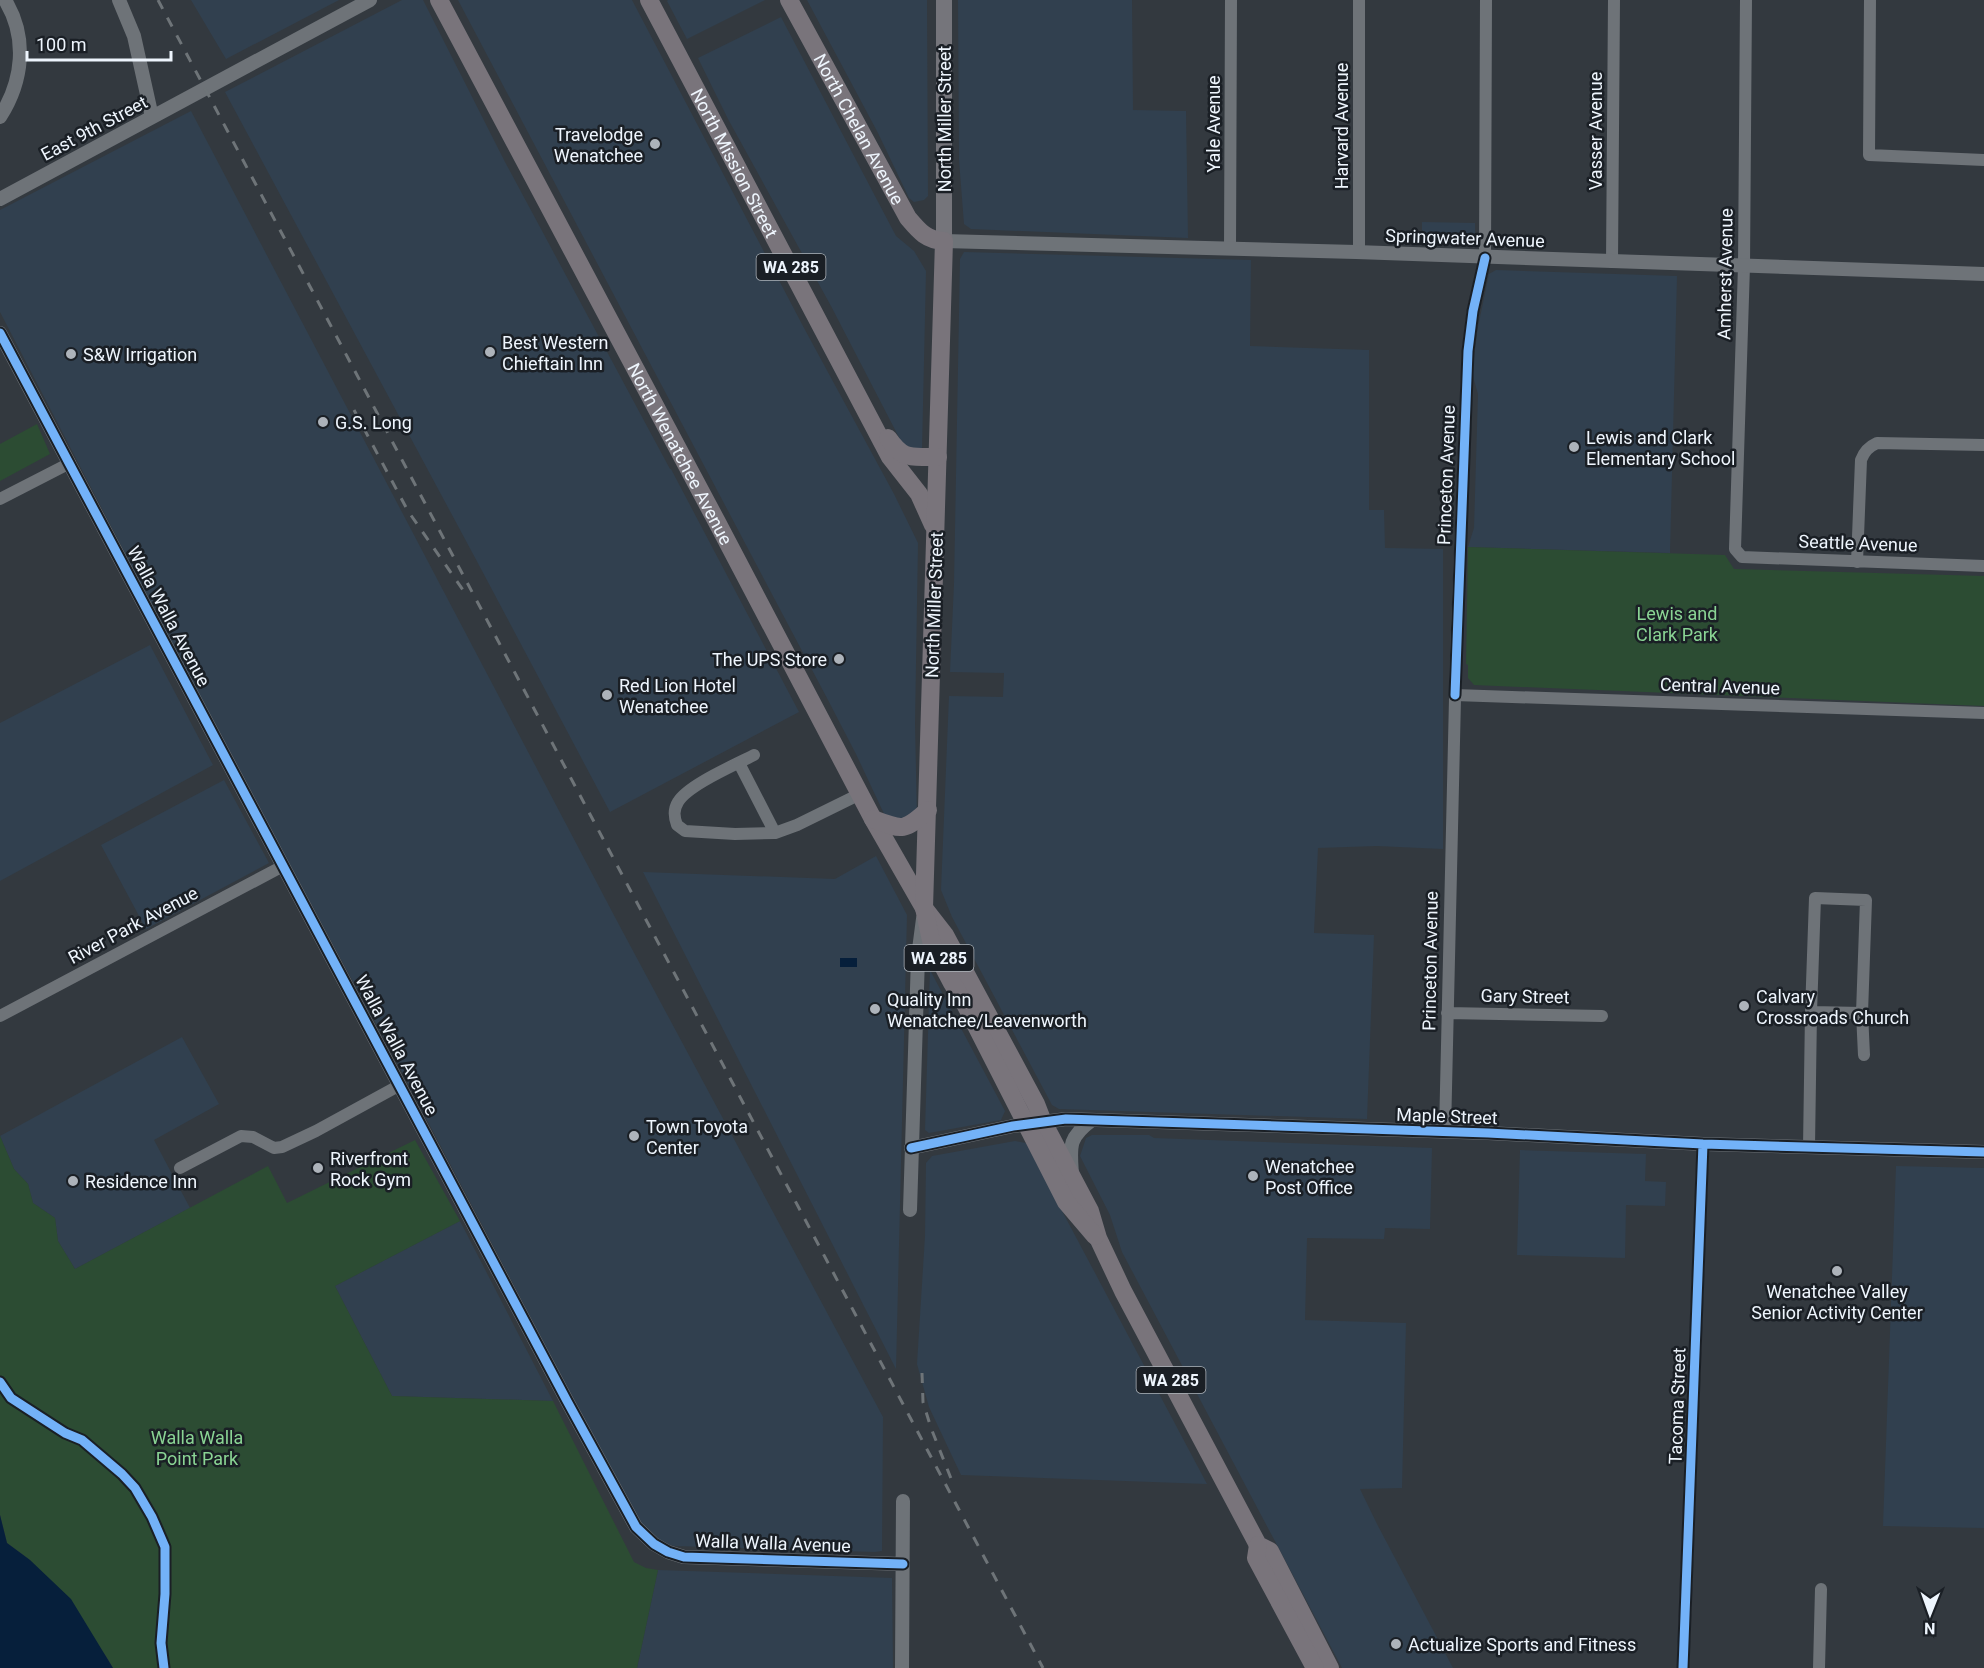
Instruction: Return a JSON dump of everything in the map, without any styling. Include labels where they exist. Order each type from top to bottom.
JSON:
[{"type":"main road","name":"North Wenatchee Avenue","points":[[439,0],[873,819],[924,908],[932,945],[951,983],[966,1004],[1035,1123],[1072,1176],[1090,1211],[1098,1238],[1132,1308],[1258,1545],[1270,1551],[1330,1668]]},
{"type":"main road","name":"North Mission Street","points":[[649,0],[890,458],[919,494],[936,531]]},
{"type":"main road","name":"North Chelan Avenue","points":[[789,0],[908,218],[921,234],[932,240],[944,241]]},
{"type":"main road","name":"North Miller Street","points":[[924,908],[944,241],[944,0]]},
{"type":"main road","name":"North Mission Street","points":[[873,423],[888,438],[898,453],[906,456],[938,457]]},
{"type":"main road","points":[[873,819],[902,828],[913,824],[928,810]]},
{"type":"main road","name":"North Wenatchee Avenue","points":[[1035,1123],[1066,1202],[1098,1238]]},
{"type":"main road","name":"North Wenatchee Avenue","points":[[1258,1545],[1256,1558],[1315,1668]]},
{"type":"street","points":[[0,117],[8,105],[20,71],[19,35],[5,0]]},
{"type":"street","points":[[119,0],[134,36],[152,117]]},
{"type":"street","name":"East 9th Street","points":[[0,199],[370,0]]},
{"type":"street","name":"Yale Avenue","points":[[1230,248],[1231,0]]},
{"type":"street","name":"Harvard Avenue","points":[[1359,0],[1359,252]]},
{"type":"street","name":"Princeton Avenue","points":[[1445,1132],[1455,695],[1468,351],[1473,311],[1485,258],[1486,0]]},
{"type":"street","name":"Vasser Avenue","points":[[1612,262],[1614,0]]},
{"type":"street","name":"Amherst Avenue","points":[[1735,549],[1744,266],[1746,0]]},
{"type":"street","points":[[1870,0],[1869,155],[1984,160]]},
{"type":"street","name":"Springwater Avenue","points":[[944,241],[1359,252],[1984,274]]},
{"type":"street","name":"Walla Walla Avenue","points":[[0,333],[636,1527],[647,1539],[668,1552],[684,1557],[903,1564]]},
{"type":"street","points":[[1857,562],[1861,460],[1870,446],[1877,443],[1984,445]]},
{"type":"street","points":[[0,498],[70,463]]},
{"type":"street","name":"Seattle Avenue","points":[[1735,549],[1742,557],[1984,566]]},
{"type":"street","name":"Central Avenue","points":[[1455,695],[1984,713]]},
{"type":"street","points":[[754,755],[699,784],[680,799],[674,812],[677,825],[685,831],[735,834],[775,833],[797,825],[860,794]]},
{"type":"street","points":[[739,763],[775,833]]},
{"type":"street","name":"River Park Avenue","points":[[0,1016],[283,867]]},
{"type":"street","points":[[1809,1147],[1815,898],[1866,900],[1862,1013],[1864,1055]]},
{"type":"street","name":"North Miller Street","points":[[910,1210],[918,957],[924,908]]},
{"type":"street","points":[[1811,1012],[1862,1013]]},
{"type":"street","name":"Gary Street","points":[[1447,1013],[1602,1016]]},
{"type":"street","points":[[180,1168],[241,1136],[253,1137],[274,1148],[282,1147],[400,1085]]},
{"type":"street","name":"Maple Street","points":[[911,1148],[1066,1119],[1445,1132],[1703,1144],[1984,1152]]},
{"type":"street","name":"WA 285","points":[[1072,1176],[1073,1141],[1078,1130],[1092,1120]]},
{"type":"street","name":"Tacoma Street","points":[[1683,1668],[1703,1144]]},
{"type":"street","points":[[902,1668],[903,1501]]},
{"type":"street","points":[[1819,1668],[1821,1589]]},
{"type":"shaded area","points":[[191,0],[339,0],[226,59]]},
{"type":"shaded area","points":[[402,0],[423,0],[505,162],[799,712],[610,812],[225,92]]},
{"type":"shaded area","points":[[458,0],[632,0],[918,543],[915,724],[917,818],[887,820],[828,700]]},
{"type":"shaded area","points":[[668,0],[765,0],[687,39],[667,1]]},
{"type":"shaded area","points":[[807,0],[927,0],[928,196],[924,200],[914,202],[909,198],[878,133]]},
{"type":"shaded area","points":[[958,0],[1132,0],[1133,110],[1186,111],[1188,238],[971,229],[964,224],[959,160]]},
{"type":"shaded area","points":[[781,17],[896,236],[914,251],[926,271],[922,450],[905,449],[831,306],[728,119],[698,58]]},
{"type":"shaded area","points":[[191,111],[617,921],[883,1417],[882,1551],[675,1546],[657,1543],[646,1537],[386,1042],[238,771],[0,312],[0,210]]},
{"type":"shaded area","points":[[1422,222],[1475,223],[1475,242],[1470,245],[1422,243]]},
{"type":"shaded area","points":[[964,252],[1251,260],[1250,346],[1369,350],[1369,510],[1384,510],[1385,548],[1443,549],[1443,849],[1377,846],[1318,848],[1314,933],[1374,935],[1367,1119],[1059,1109],[1052,1105],[952,917],[941,890],[949,696],[1003,697],[1004,673],[950,672],[954,584],[960,259]]},
{"type":"shaded area","name":"Lewis and Clark Elementary School","points":[[1496,270],[1677,276],[1670,553],[1468,547],[1474,528],[1478,394],[1472,373],[1478,327],[1489,274]]},
{"type":"shaded area","points":[[150,645],[213,765],[0,881],[0,723]]},
{"type":"shaded area","points":[[224,780],[269,863],[146,929],[101,845]]},
{"type":"shaded area","points":[[876,856],[907,915],[896,1369],[643,872],[835,879]]},
{"type":"shaded area","points":[[930,970],[1005,1111],[1001,1120],[929,1133],[925,1130]]},
{"type":"shaded area","points":[[182,1037],[219,1104],[154,1140],[190,1208],[75,1269],[58,1241],[55,1218],[33,1203],[28,1184],[14,1169],[0,1136]]},
{"type":"shaded area","points":[[1092,1135],[1149,1135],[1154,1138],[1432,1148],[1430,1229],[1385,1228],[1384,1239],[1307,1238],[1305,1320],[1406,1323],[1402,1488],[1360,1489],[1453,1668],[1342,1668],[1122,1252],[1110,1215],[1080,1156],[1086,1138]]},
{"type":"shaded area","points":[[1015,1141],[1026,1143],[1207,1484],[961,1475],[929,1407],[917,1364],[925,1236],[926,1163],[932,1156]]},
{"type":"shaded area","points":[[1520,1150],[1646,1154],[1645,1181],[1666,1182],[1665,1206],[1626,1205],[1625,1258],[1517,1255]]},
{"type":"shaded area","points":[[1896,1166],[1984,1168],[1984,1528],[1883,1526]]},
{"type":"shaded area","points":[[460,1221],[553,1401],[392,1396],[335,1286]]},
{"type":"shaded area","points":[[658,1570],[892,1578],[893,1668],[637,1668]]},
{"type":"green space","points":[[37,424],[50,454],[0,481],[0,444]]},
{"type":"green space","name":"Lewis and Clark Park","points":[[1468,547],[1725,555],[1734,569],[1984,576],[1984,706],[1474,685],[1468,678],[1468,665],[1466,664]]},
{"type":"green space","name":"Walla Walla Point Park","points":[[0,1136],[14,1169],[28,1184],[33,1203],[55,1218],[58,1241],[75,1269],[268,1166],[287,1203],[415,1140],[460,1221],[335,1286],[392,1396],[553,1401],[634,1562],[646,1568],[658,1570],[637,1668],[113,1668],[30,1560],[7,1543],[0,1515]]},
{"type":"water","points":[[840,958],[857,958],[857,967],[840,967]]},
{"type":"water","points":[[0,1515],[7,1543],[30,1560],[71,1599],[113,1668],[0,1668]]},
{"type":"railway","points":[[158,0],[1043,1668]]},
{"type":"railway","points":[[354,410],[408,511],[463,590]]},
{"type":"railway","points":[[922,1373],[923,1402],[952,1481]]},
{"type":"cycle path","points":[[1455,695],[1468,351],[1473,311],[1485,258]]},
{"type":"cycle path","points":[[0,333],[636,1527],[654,1544],[684,1557],[903,1564]]},
{"type":"cycle path","points":[[911,1148],[1013,1126],[1066,1119],[1488,1133],[1703,1144],[1984,1152]]},
{"type":"cycle path","points":[[1683,1668],[1703,1144]]},
{"type":"cycle path","points":[[0,1382],[11,1398],[65,1433],[82,1440],[122,1474],[135,1488],[152,1517],[165,1547],[165,1594],[161,1643],[164,1668]]},
{"type":"place","name":"Travelodge Wenatchee","points":[[655,144]]},
{"type":"place","name":"Best Western Chieftain Inn","points":[[490,352]]},
{"type":"place","name":"S&W Irrigation","points":[[71,354]]},
{"type":"place","name":"G.S. Long","points":[[323,422]]},
{"type":"place","name":"Lewis and Clark Elementary School","points":[[1574,447]]},
{"type":"place","name":"The UPS Store","points":[[839,659]]},
{"type":"place","name":"Red Lion Hotel Wenatchee","points":[[607,695]]},
{"type":"place","name":"Calvary Crossroads Church","points":[[1744,1006]]},
{"type":"place","name":"Quality Inn Wenatchee/Leavenworth","points":[[875,1009]]},
{"type":"place","name":"Town Toyota Center","points":[[634,1136]]},
{"type":"place","name":"Riverfront Rock Gym","points":[[318,1168]]},
{"type":"place","name":"Wenatchee Post Office","points":[[1253,1176]]},
{"type":"place","name":"Residence Inn","points":[[73,1181]]},
{"type":"place","name":"Wenatchee Valley Senior Activity Center","points":[[1837,1271]]},
{"type":"place","name":"Actualize Sports and Fitness","points":[[1396,1644]]}]
